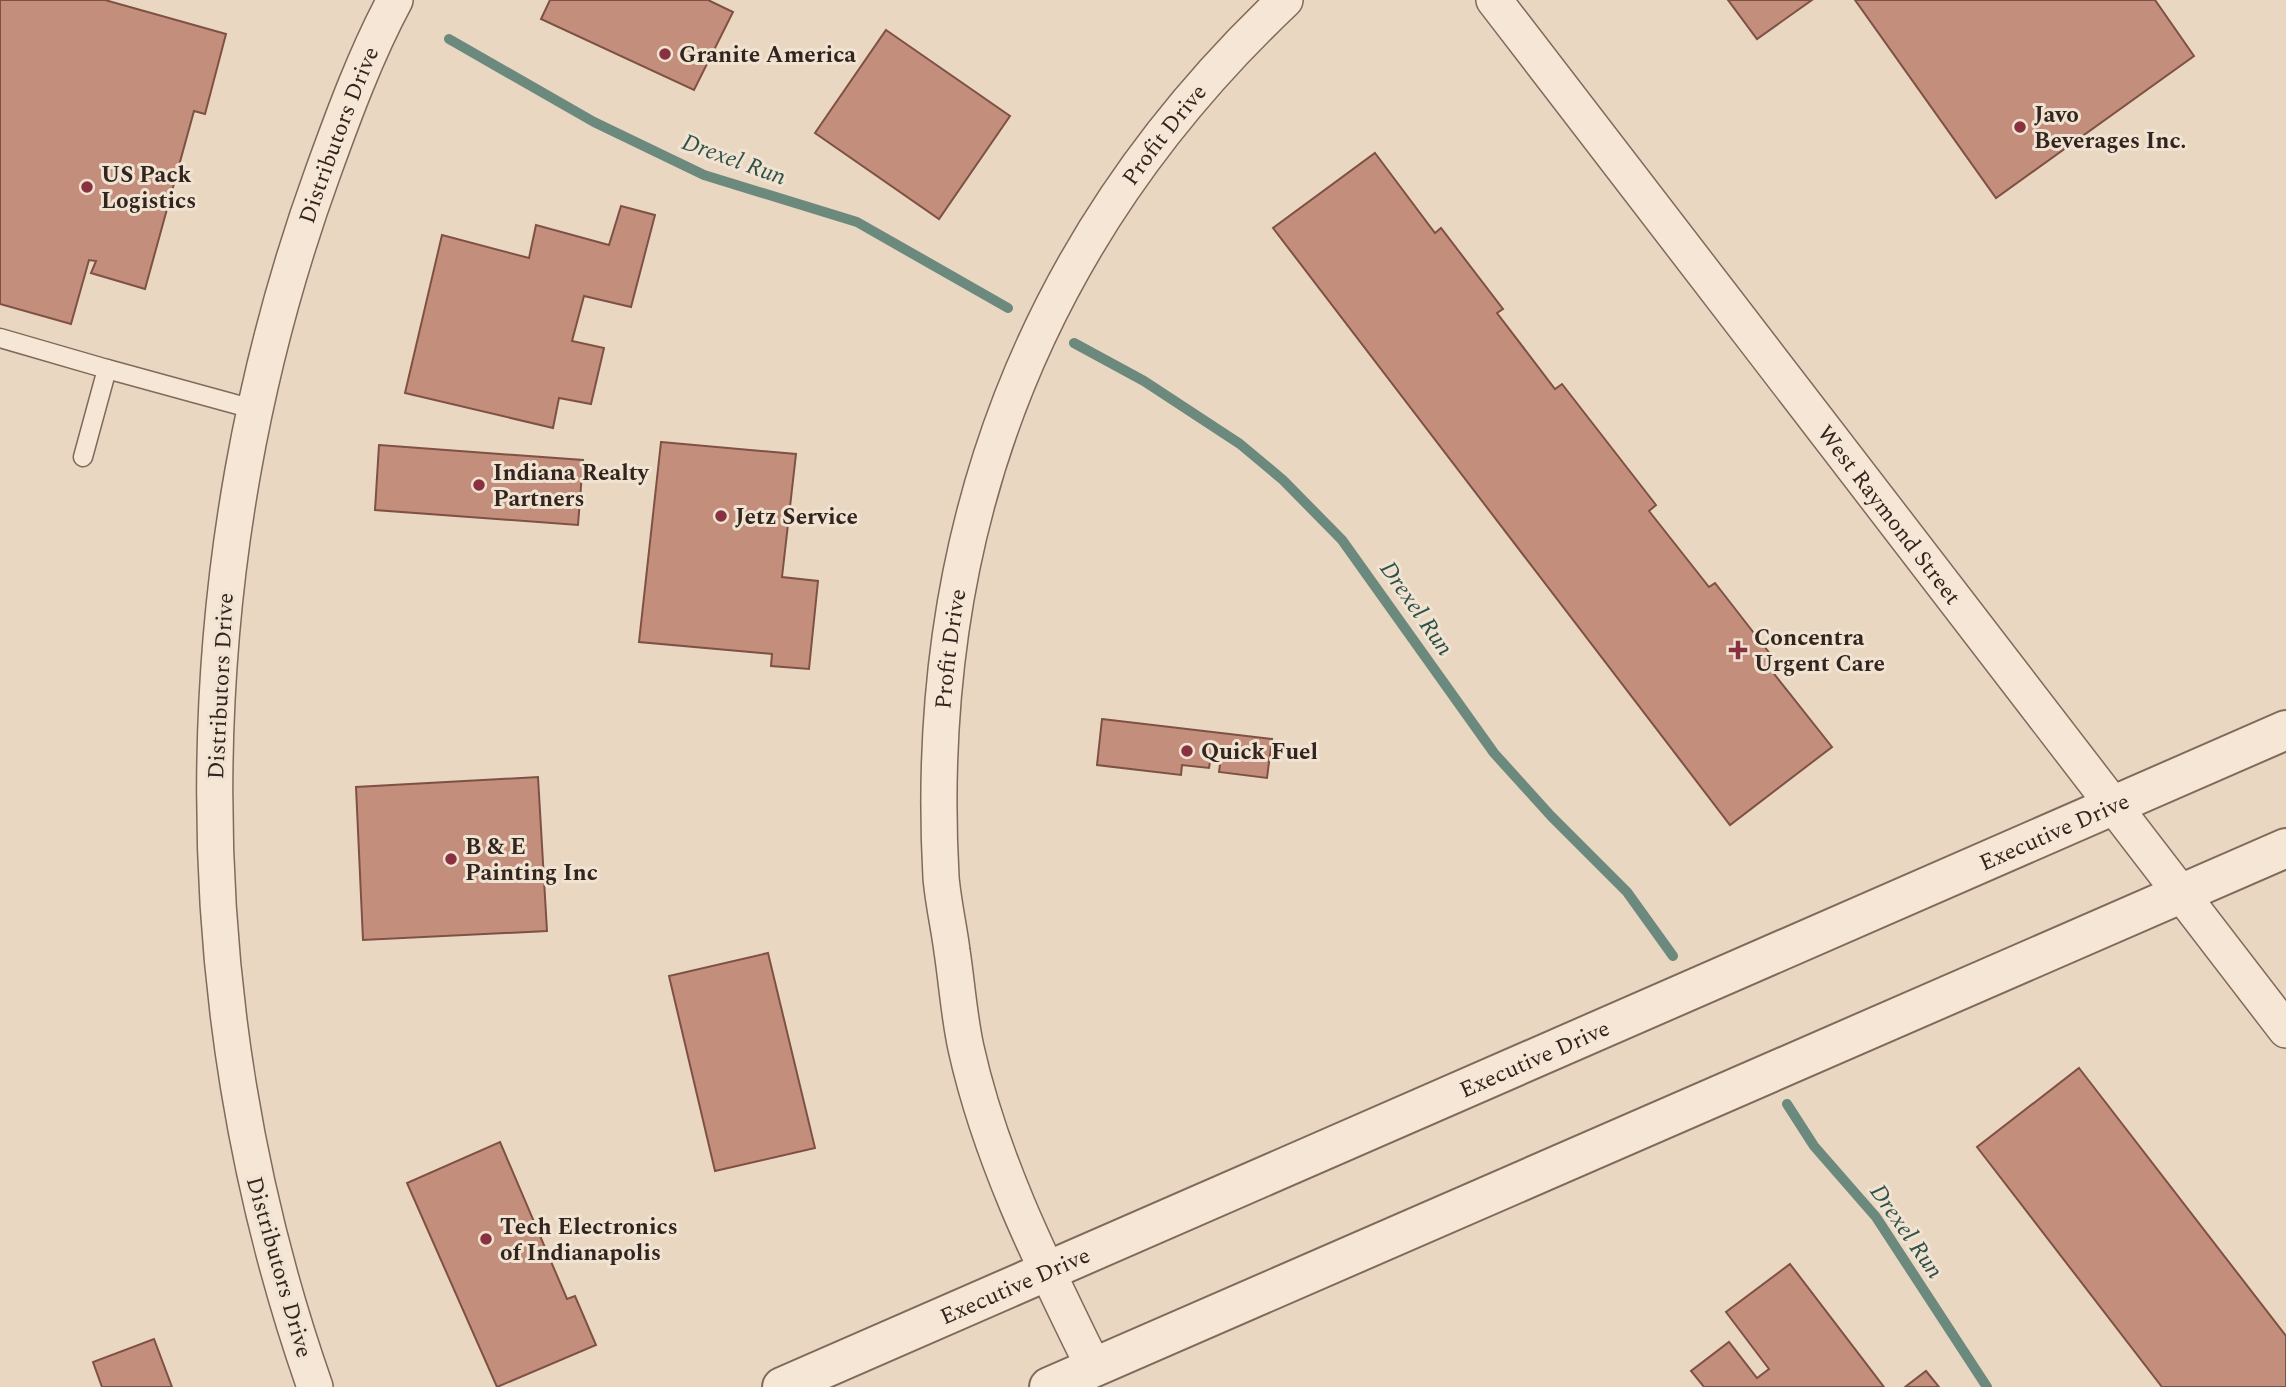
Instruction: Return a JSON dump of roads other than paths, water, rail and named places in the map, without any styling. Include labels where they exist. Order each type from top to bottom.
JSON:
[{"type":"street","name":"Distributors Drive","points":[[315,1387],[278,1277],[253,1175],[229,1018],[215,833],[216,685],[231,537],[253,409],[308,212],[347,107],[395,0]]},
{"type":"street","name":"Profit Drive","points":[[1094,1368],[1046,1272],[1012,1194],[966,1049],[941,879],[938,762],[946,661],[961,563],[1002,420],[1043,326],[1089,240],[1170,123],[1219,66],[1285,0]]},
{"type":"street","name":"West Raymond Street","points":[[1494,0],[2286,1030]]},
{"type":"street","name":"Executive Drive","points":[[782,1387],[2286,730]]},
{"type":"street","points":[[1049,1387],[2286,848]]},
{"type":"lane","points":[[0,338],[253,409]]},
{"type":"lane","points":[[83,457],[107,369]]},
{"type":"waterway","name":"Drexel Run","points":[[449,39],[594,122],[704,175],[857,222],[1008,308]]},
{"type":"waterway","name":"Drexel Run","points":[[1074,343],[1144,381],[1240,444],[1283,480],[1342,540],[1494,753],[1551,816],[1627,892],[1673,956]]},
{"type":"waterway","name":"Drexel Run","points":[[1787,1104],[1814,1146],[1876,1217],[1987,1387]]},
{"type":"place","name":"Granite America","points":[[665,54]]},
{"type":"place","name":"Javo Beverages Inc.","points":[[2020,127]]},
{"type":"place","name":"US Pack Logistics","points":[[87,187]]},
{"type":"place","name":"Indiana Realty Partners","points":[[479,485]]},
{"type":"place","name":"Jetz Service","points":[[721,516]]},
{"type":"place","name":"Concentra Urgent Care","points":[[1738,650]]},
{"type":"place","name":"Quick Fuel","points":[[1187,751]]},
{"type":"place","name":"B & E Painting Inc","points":[[451,859]]},
{"type":"place","name":"Tech Electronics of Indianapolis","points":[[486,1239]]}]
